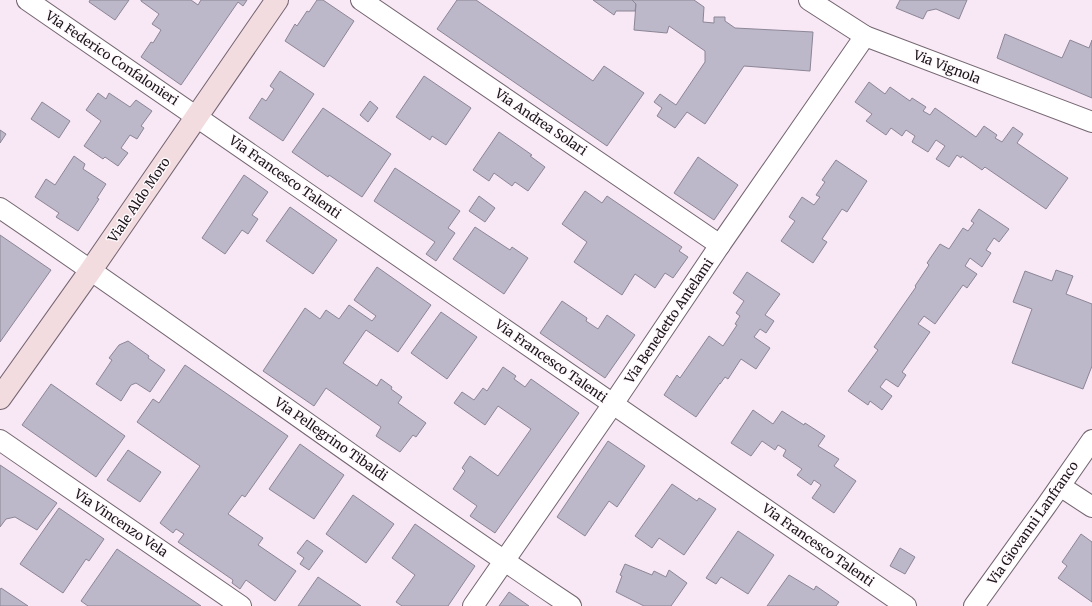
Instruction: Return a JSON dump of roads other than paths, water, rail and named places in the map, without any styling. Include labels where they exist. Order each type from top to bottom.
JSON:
[{"type":"main road","name":"Viale Aldo Moro","points":[[0,398],[91,270],[277,0]]},
{"type":"street","name":"Via Federico Confalonieri","points":[[27,0],[197,116]]},
{"type":"street","name":"Via Andrea Solari","points":[[361,0],[720,245]]},
{"type":"street","name":"Via Vignola","points":[[809,0],[865,36],[1092,122]]},
{"type":"street","name":"Via Benedetto Antelami","points":[[473,606],[865,36]]},
{"type":"street","name":"Via Francesco Talenti","points":[[197,116],[906,606]]},
{"type":"street","name":"Via Pellegrino Tibaldi","points":[[0,208],[571,606]]},
{"type":"street","name":"Via Vincenzo Vela","points":[[0,440],[241,606]]},
{"type":"street","name":"Via Giovanni Lanfranco","points":[[974,606],[1092,440]]},
{"type":"street","points":[[1060,486],[1092,507]]}]
